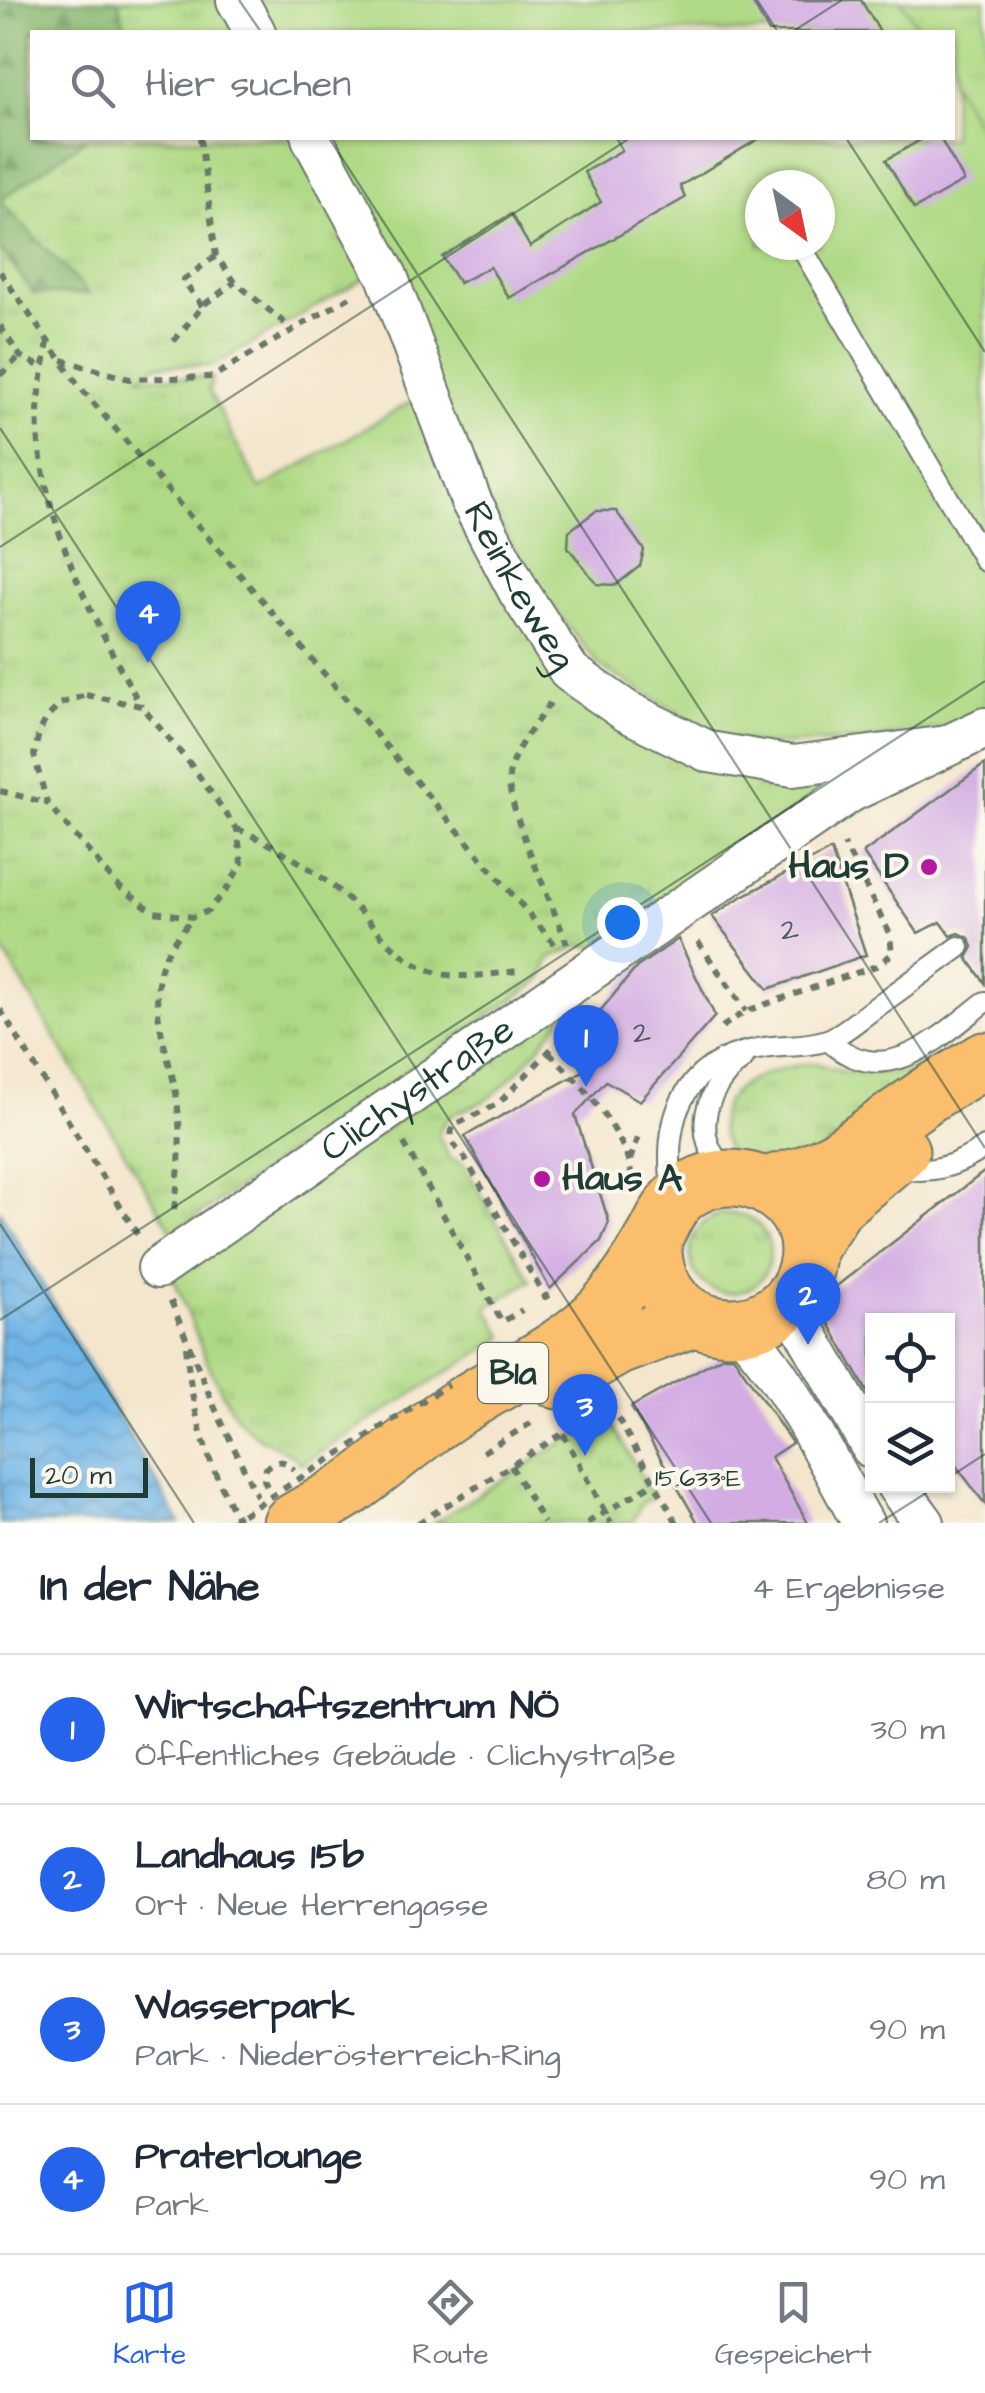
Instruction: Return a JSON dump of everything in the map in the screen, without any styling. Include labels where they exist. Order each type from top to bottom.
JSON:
[{"type":"main road","name":"B1a","points":[[303,1495],[450,1413],[563,1342],[605,1309],[654,1212],[713,1178],[750,1180],[804,1174],[836,1160],[985,1060]]},
{"type":"main road","name":"B1a","points":[[303,1495],[486,1423],[618,1347],[715,1322],[761,1319],[799,1272],[837,1205],[945,1116],[985,1076]]},
{"type":"main road","points":[[750,1180],[794,1212],[799,1272]]},
{"type":"main road","points":[[654,1212],[653,1257],[657,1276],[667,1294],[715,1322]]},
{"type":"street","points":[[237,0],[254,30]]},
{"type":"street","name":"Reinkeweg","points":[[313,140],[387,276],[471,501],[518,592],[570,672],[626,711],[709,752],[793,766],[940,747]]},
{"type":"street","name":"Clichystraße","points":[[158,1268],[850,792],[985,728]]},
{"type":"street","points":[[799,1272],[800,1322],[865,1436]]},
{"type":"street","points":[[715,1322],[779,1381],[863,1523]]},
{"type":"street","points":[[902,1493],[924,1523]]},
{"type":"lane","points":[[809,260],[985,560]]},
{"type":"lane","points":[[654,1212],[679,1102],[691,1084],[710,1068],[756,1049],[828,1040],[959,947]]},
{"type":"lane","points":[[828,1040],[843,1053],[881,1063],[932,1043],[985,1002]]},
{"type":"lane","points":[[750,1180],[716,1160],[704,1123],[706,1108],[723,1078],[756,1049]]},
{"type":"lane","points":[[883,1165],[912,1172],[938,1170],[965,1161],[985,1147]]},
{"type":"path","points":[[200,140],[216,256],[234,282],[293,330]]},
{"type":"path","points":[[202,306],[183,280],[216,256]]},
{"type":"path","points":[[0,272],[79,386],[578,977]]},
{"type":"path","points":[[61,360],[129,379],[212,377],[387,276]]},
{"type":"path","points":[[174,341],[202,306],[234,282]]},
{"type":"path","points":[[0,326],[20,356],[43,368]]},
{"type":"path","points":[[48,341],[38,432],[50,500],[76,580],[140,706],[192,766],[237,828],[313,871],[344,894],[376,932],[414,962],[440,974],[473,977],[543,969],[578,977]]},
{"type":"path","points":[[0,375],[20,356]]},
{"type":"path","points":[[570,672],[520,747],[508,776],[514,808],[578,977]]},
{"type":"path","points":[[140,706],[86,695],[60,704],[46,719],[34,755],[47,803],[118,886],[154,912],[192,917],[208,910],[227,889],[242,863],[237,828]]},
{"type":"path","points":[[0,791],[47,803]]},
{"type":"path","points":[[709,1036],[746,1010],[876,966],[892,954],[890,934],[838,832]]},
{"type":"path","points":[[158,1268],[175,1205],[180,1147],[176,1094],[157,1010],[158,987],[163,960],[192,917]]},
{"type":"path","points":[[0,1009],[158,1268],[239,1460]]},
{"type":"path","points":[[559,1041],[500,1103],[454,1126],[450,1134],[454,1147],[463,1155],[545,1297],[583,1275],[613,1297]]},
{"type":"path","points":[[549,1054],[602,1114],[630,1160],[654,1212]]},
{"type":"path","points":[[386,1110],[502,1322]]},
{"type":"path","points":[[630,1160],[644,1124]]},
{"type":"path","points":[[185,1335],[198,1429],[240,1523]]},
{"type":"path","points":[[229,1523],[303,1495],[448,1385]]},
{"type":"path","points":[[610,1404],[677,1523]]},
{"type":"path","points":[[488,1449],[546,1414]]},
{"type":"path","points":[[418,1523],[563,1434],[612,1523]]},
{"type":"path","points":[[511,1466],[544,1523]]},
{"type":"path","points":[[588,1523],[654,1483]]},
{"type":"green space","points":[[0,0],[118,0],[126,30],[30,30],[30,140],[84,140],[0,200]]},
{"type":"green space","points":[[118,0],[218,0],[235,30],[126,30]]},
{"type":"green space","points":[[223,0],[900,0],[921,30],[240,30]]},
{"type":"green space","points":[[900,0],[985,0],[985,140],[955,85],[955,30],[921,30]]},
{"type":"green space","points":[[955,85],[985,140],[985,714],[957,726],[859,741],[766,745],[714,734],[600,666],[534,584],[484,494],[324,140],[955,140]]},
{"type":"green space","points":[[84,140],[294,140],[368,276],[213,366],[157,365],[139,377],[212,377],[209,391],[260,489],[414,400],[553,669],[826,774],[830,786],[594,947],[579,946],[550,958],[541,980],[173,1233],[0,946],[0,248],[34,294],[0,200]]},
{"type":"green space","points":[[0,201],[89,294],[34,294],[0,248]]},
{"type":"green space","points":[[574,997],[549,1035],[514,1075],[485,1101],[448,1118],[438,1134],[449,1158],[463,1163],[531,1281],[487,1307],[504,1337],[301,1464],[258,1437],[233,1412],[223,1395],[173,1277]]},
{"type":"green space","points":[[816,1063],[841,1071],[890,1074],[934,1063],[806,1162],[732,1157],[722,1135],[721,1116],[727,1100],[740,1088],[776,1070]]},
{"type":"green space","points":[[730,1213],[745,1216],[758,1225],[767,1238],[767,1268],[758,1281],[745,1290],[730,1293],[715,1290],[702,1281],[693,1268],[690,1253],[693,1238],[702,1225],[715,1216]]},
{"type":"green space","points":[[607,1415],[653,1497],[642,1503],[631,1523],[433,1523]]},
{"type":"water","points":[[0,1211],[180,1523],[0,1523]]},
{"type":"building","points":[[751,0],[861,0],[879,30],[768,30]]},
{"type":"building","points":[[616,140],[757,140],[680,186],[685,198],[509,298],[490,267],[459,283],[442,257],[511,214],[530,247],[601,202],[584,172],[622,150]]},
{"type":"building","points":[[921,140],[941,140],[964,181],[914,209],[886,160]]},
{"type":"building","points":[[596,511],[616,511],[644,550],[640,566],[616,585],[597,584],[568,547],[569,531]]},
{"type":"building","name":"Haus D","points":[[985,764],[985,983],[967,958],[973,947],[969,938],[959,933],[951,936],[941,922],[918,933],[863,853]]},
{"type":"building","points":[[831,850],[866,955],[768,989],[712,916]]},
{"type":"building","points":[[678,939],[715,1016],[640,1101],[606,1081],[575,1115],[609,1222],[601,1241],[550,1289],[465,1136],[590,1067],[569,1048],[637,967]]},
{"type":"building","points":[[985,1171],[985,1504],[955,1464],[955,1313],[865,1313],[865,1388],[821,1309],[830,1291]]},
{"type":"building","points":[[723,1356],[733,1356],[792,1443],[771,1457],[808,1523],[698,1523],[631,1407]]},
{"type":"place","name":"Praterlounge","points":[[148,663]]},
{"type":"place","name":"Haus D","points":[[929,867]]},
{"type":"place","name":"Wirtschaftszentrum NÖ","points":[[586,1087]]},
{"type":"place","name":"Haus A","points":[[542,1179]]},
{"type":"place","name":"Landhaus 15b","points":[[808,1345]]},
{"type":"place","name":"Wasserpark","points":[[585,1456]]}]
